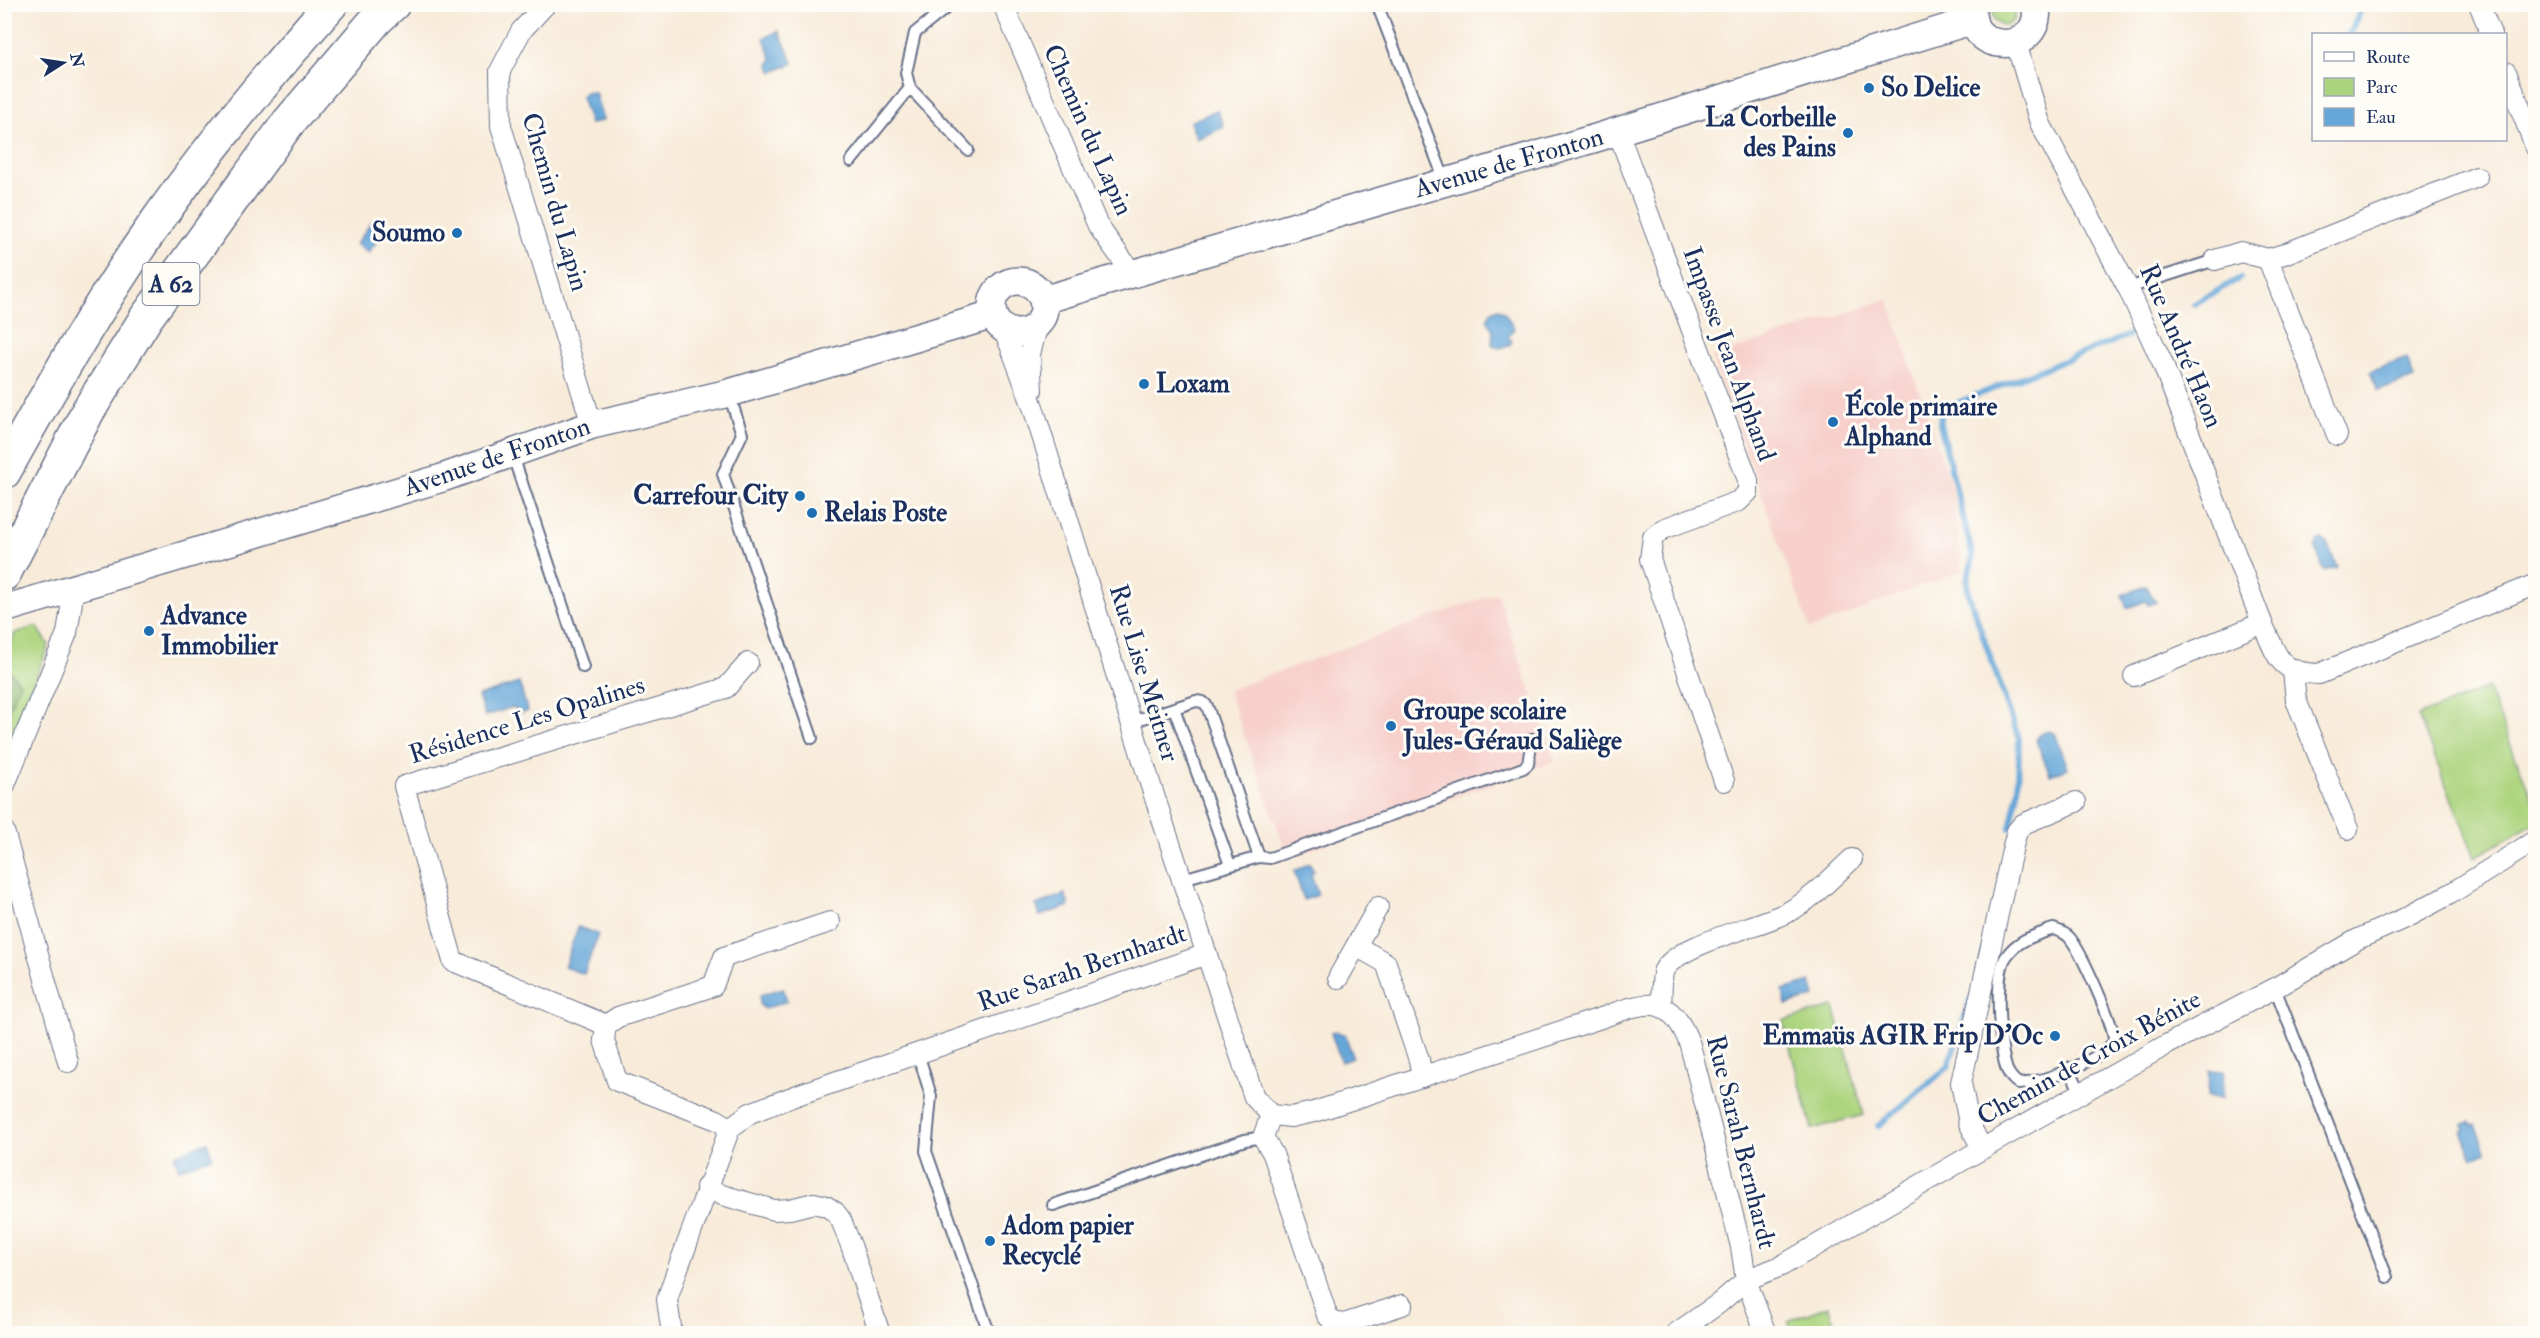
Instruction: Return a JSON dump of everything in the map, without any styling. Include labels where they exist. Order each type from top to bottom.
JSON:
[{"type":"highway","name":"A 62","points":[[4,472],[52,385],[154,224],[255,92],[331,4]]},
{"type":"highway","name":"A 62","points":[[4,574],[88,411],[146,318],[288,123],[386,10]]},
{"type":"main road","points":[[1973,12],[1977,30],[1985,38],[2005,45],[2016,43],[2032,30],[2036,22],[2036,4]]},
{"type":"main road","name":"Avenue de Fronton","points":[[1049,306],[1129,268],[1442,173],[1554,149],[1618,132],[1973,12]]},
{"type":"main road","points":[[1010,282],[1027,282],[1040,292],[1049,306],[1020,333],[1014,333],[997,322],[991,307],[997,291],[1010,282]]},
{"type":"main road","name":"Avenue de Fronton","points":[[4,609],[441,478],[592,424],[729,393],[997,322]]},
{"type":"street","name":"Chemin du Lapin","points":[[546,4],[521,31],[500,71],[501,126],[592,424]]},
{"type":"street","name":"Chemin du Lapin","points":[[1003,4],[1098,226],[1129,268]]},
{"type":"street","points":[[2479,4],[2491,33]]},
{"type":"street","name":"Rue André Haon","points":[[2016,43],[2040,123],[2128,288],[2162,362],[2262,623],[2283,665],[2293,671]]},
{"type":"street","points":[[2507,77],[2535,148]]},
{"type":"street","name":"Impasse Jean Alphand","points":[[1618,132],[1748,480],[1748,492],[1739,501],[1663,529],[1653,537],[1650,559],[1724,781]]},
{"type":"street","points":[[2215,260],[2241,252],[2268,259],[2477,177]]},
{"type":"street","points":[[2268,259],[2337,435]]},
{"type":"street","name":"Rue Lise Meitner","points":[[1033,407],[1030,354],[1049,306]]},
{"type":"street","name":"Rue Lise Meitner","points":[[997,322],[1010,345],[1033,407],[1131,722],[1207,954]]},
{"type":"street","points":[[2348,829],[2296,700],[2293,671],[2319,674],[2535,584]]},
{"type":"street","points":[[4,788],[67,633],[72,603],[58,593]]},
{"type":"street","points":[[2134,676],[2262,623]]},
{"type":"street","name":"Résidence Les Opalines","points":[[606,1025],[453,961],[404,786],[726,688],[748,663]]},
{"type":"street","points":[[1982,1149],[1969,1123],[1961,1083],[2017,831],[2023,824],[2076,802]]},
{"type":"street","points":[[4,831],[68,1062]]},
{"type":"street","name":"Chemin de Croix Bénite","points":[[1675,1334],[1718,1304],[1746,1280],[1781,1266],[1982,1149],[2356,940],[2450,894],[2535,840]]},
{"type":"street","points":[[1402,1305],[1344,1324],[1333,1323],[1327,1315],[1273,1154],[1263,1137],[1271,1116],[1291,1117],[1314,1112],[1634,1005],[1650,1003],[1661,1007],[1663,972],[1672,960],[1719,937],[1788,912],[1811,897],[1852,859]]},
{"type":"street","points":[[1338,978],[1378,907]]},
{"type":"street","points":[[672,1334],[667,1300],[729,1128],[717,1120],[617,1081],[604,1040],[606,1025],[618,1017],[713,986],[724,957],[830,922]]},
{"type":"street","points":[[1356,946],[1386,963],[1419,1060],[1422,1077]]},
{"type":"street","name":"Rue Sarah Bernhardt","points":[[729,1128],[750,1113],[1207,954],[1254,1097],[1271,1116]]},
{"type":"street","name":"Rue Sarah Bernhardt","points":[[1661,1007],[1676,1017],[1690,1045],[1741,1247],[1746,1280],[1766,1334]]},
{"type":"street","points":[[706,1187],[722,1195],[774,1210],[814,1203],[826,1206],[835,1212],[841,1220],[880,1334]]},
{"type":"lane","points":[[951,4],[915,33],[906,73],[910,87],[968,150]]},
{"type":"lane","points":[[1377,4],[1442,173]]},
{"type":"lane","points":[[851,161],[910,87]]},
{"type":"lane","points":[[1497,155],[1544,142],[1554,149]]},
{"type":"lane","points":[[1129,268],[1302,212]]},
{"type":"lane","points":[[2128,288],[2215,260]]},
{"type":"lane","points":[[729,393],[742,434],[723,474],[812,738]]},
{"type":"lane","points":[[512,453],[583,667]]},
{"type":"lane","points":[[1131,722],[1197,701],[1207,706],[1258,857]]},
{"type":"lane","points":[[1174,708],[1230,865]]},
{"type":"lane","points":[[1183,879],[1230,865],[1242,864],[1258,857],[1270,858],[1523,768],[1528,764],[1532,739]]},
{"type":"lane","points":[[2053,929],[2062,931],[2076,948],[2115,1035],[2114,1042],[2107,1051],[2069,1068],[2031,1083],[2019,1084],[2012,1079],[2004,1059],[1998,984],[2000,970],[2006,957],[2021,941],[2053,929]]},
{"type":"lane","points":[[2275,987],[2387,1277]]},
{"type":"lane","points":[[918,1053],[931,1096],[927,1151],[991,1334]]},
{"type":"lane","points":[[2069,1068],[2081,1093]]},
{"type":"lane","points":[[1053,1205],[1245,1140],[1263,1137]]},
{"type":"shaded area","name":"École primaire Alphand","points":[[1888,299],[1952,488],[1963,570],[1810,629],[1712,357]]},
{"type":"shaded area","name":"Groupe scolaire Jules-Géraud Saliège","points":[[1497,593],[1555,761],[1288,858],[1228,690]]},
{"type":"green space","points":[[2004,3],[2012,6],[2015,14],[2012,22],[2004,25],[1996,22],[1993,14],[1996,6]]},
{"type":"green space","points":[[37,626],[49,645],[5,754],[5,718],[20,683],[10,672],[5,677],[5,655],[15,633]]},
{"type":"green space","points":[[10,672],[20,683],[5,718],[5,677]]},
{"type":"green space","points":[[2488,688],[2535,806],[2535,823],[2475,857],[2418,716]]},
{"type":"green space","points":[[1834,1007],[1864,1115],[1812,1129],[1783,1021]]},
{"type":"green space","points":[[1828,1306],[1838,1333],[1793,1333],[1788,1321]]},
{"type":"water","points":[[779,31],[793,63],[773,72],[769,65],[772,59],[764,38]]},
{"type":"water","points":[[586,92],[595,93],[603,120],[590,124],[581,97]]},
{"type":"water","points":[[1217,110],[1224,127],[1197,139],[1190,122]]},
{"type":"water","points":[[373,220],[386,229],[368,253],[356,244]]},
{"type":"water","points":[[1498,309],[1504,312],[1514,328],[1508,337],[1512,341],[1509,346],[1499,348],[1492,344],[1493,330],[1487,320],[1491,312]]},
{"type":"water","points":[[2407,358],[2414,378],[2378,391],[2370,372]]},
{"type":"water","points":[[2322,539],[2327,543],[2337,567],[2324,571],[2315,547]]},
{"type":"water","points":[[2146,586],[2156,602],[2148,605],[2146,601],[2127,608],[2122,595]]},
{"type":"water","points":[[519,683],[528,711],[520,713],[513,707],[485,716],[478,696]]},
{"type":"water","points":[[2049,731],[2055,733],[2068,768],[2050,775],[2036,740],[2040,734]]},
{"type":"water","points":[[1310,863],[1318,895],[1304,900],[1294,871]]},
{"type":"water","points":[[1065,894],[1069,906],[1040,916],[1036,905]]},
{"type":"water","points":[[578,927],[598,934],[584,974],[564,967]]},
{"type":"water","points":[[1811,982],[1815,997],[1786,1005],[1783,990]]},
{"type":"water","points":[[783,988],[787,1001],[764,1009],[760,1005],[760,995]]},
{"type":"water","points":[[1337,1031],[1341,1035],[1345,1034],[1353,1058],[1341,1062],[1331,1033]]},
{"type":"water","points":[[2209,1070],[2224,1071],[2222,1098],[2208,1097]]},
{"type":"water","points":[[2470,1122],[2472,1126],[2475,1125],[2486,1152],[2473,1158],[2462,1131],[2465,1129],[2463,1125]]},
{"type":"water","points":[[207,1142],[212,1157],[179,1169],[174,1155]]},
{"type":"waterway","points":[[2350,33],[2364,4]]},
{"type":"waterway","points":[[2194,304],[2240,278]]},
{"type":"waterway","points":[[2010,828],[2018,791],[2019,739],[1969,596],[1967,581],[1973,557],[1940,424],[1941,414],[1952,405],[2129,335]]},
{"type":"waterway","points":[[1878,1126],[1948,1067],[1970,1000]]},
{"type":"place","name":"So Delice","points":[[1869,88]]},
{"type":"place","name":"La Corbeille des Pains","points":[[1848,133]]},
{"type":"place","name":"Soumo","points":[[457,233]]},
{"type":"place","name":"Loxam","points":[[1144,384]]},
{"type":"place","name":"École primaire Alphand","points":[[1833,422]]},
{"type":"place","name":"Carrefour City","points":[[800,496]]},
{"type":"place","name":"Relais Poste","points":[[812,513]]},
{"type":"place","name":"Advance Immobilier","points":[[149,631]]},
{"type":"place","name":"Groupe scolaire Jules-Géraud Saliège","points":[[1391,726]]},
{"type":"place","name":"Emmaüs AGIR Frip D'Oc","points":[[2055,1036]]},
{"type":"place","name":"Adom papier Recyclé","points":[[990,1241]]}]
